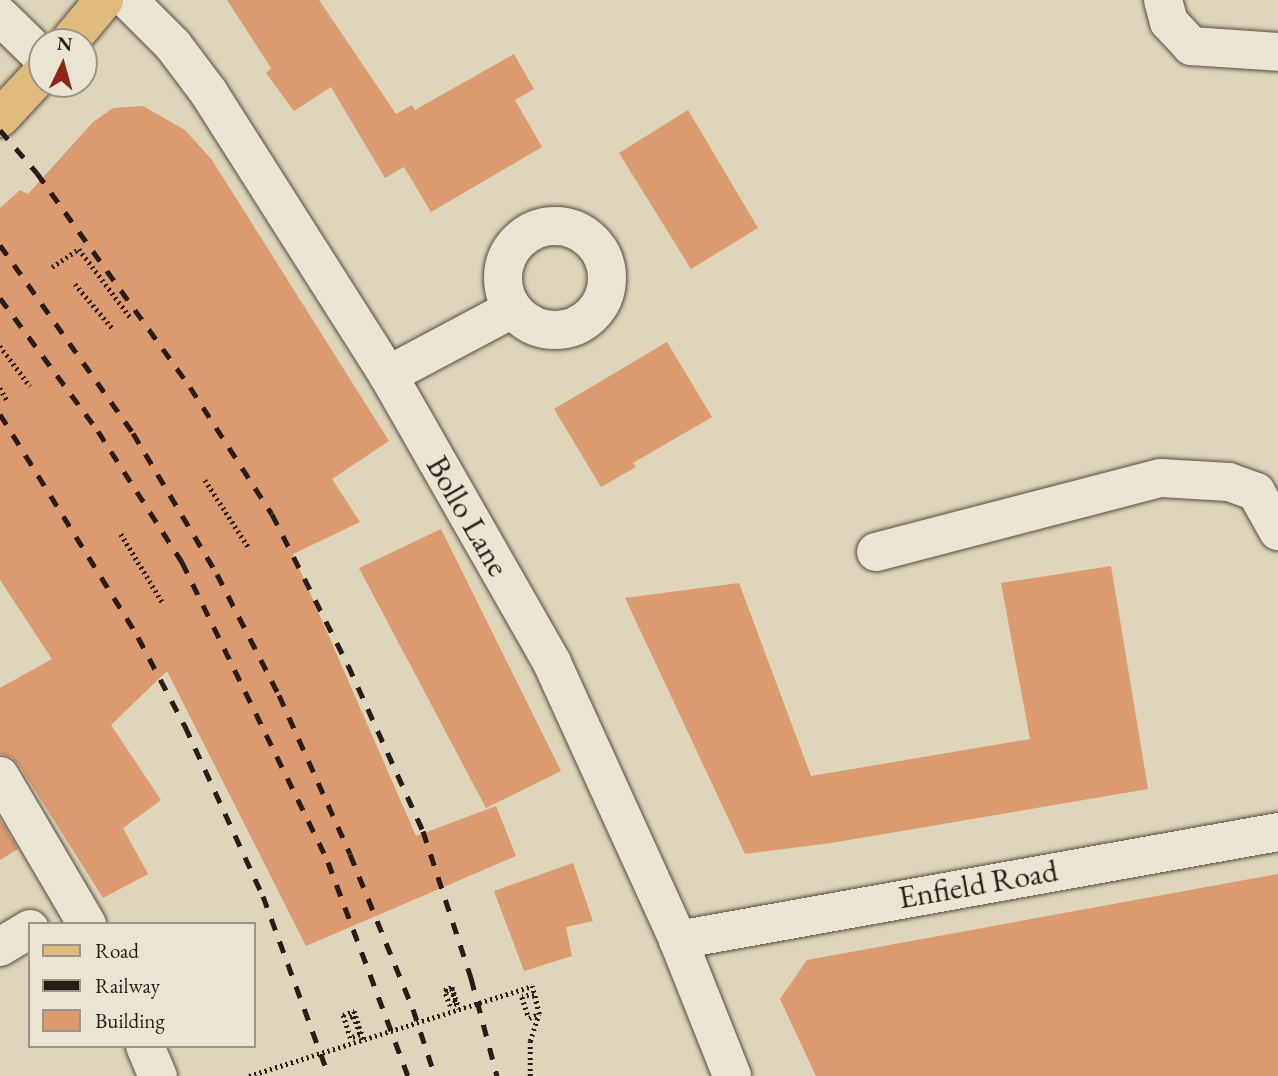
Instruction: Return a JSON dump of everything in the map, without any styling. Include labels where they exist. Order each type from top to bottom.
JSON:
[{"type":"main road","points":[[81,28],[104,0]]},
{"type":"main road","points":[[0,118],[28,84]]},
{"type":"street","name":"Bollo Lane","points":[[128,0],[173,45],[209,93],[388,375],[552,663],[678,940],[732,1076]]},
{"type":"street","points":[[1163,0],[1168,22],[1191,46],[1278,52]]},
{"type":"street","points":[[0,16],[28,55]]},
{"type":"street","points":[[388,375],[512,309]]},
{"type":"street","points":[[876,552],[1161,478],[1229,482],[1256,492],[1278,531]]},
{"type":"street","points":[[0,776],[87,922]]},
{"type":"street","name":"Enfield Road","points":[[678,940],[1018,876],[1278,832]]},
{"type":"street","points":[[0,947],[28,930]]},
{"type":"street","points":[[146,1048],[158,1076]]},
{"type":"path","points":[[52,267],[79,249],[130,317]]},
{"type":"path","points":[[75,284],[113,329]]},
{"type":"path","points":[[0,346],[30,386]]},
{"type":"path","points":[[0,388],[7,400]]},
{"type":"path","points":[[205,480],[248,548]]},
{"type":"path","points":[[121,534],[163,603]]},
{"type":"path","points":[[248,1076],[532,986],[534,996],[537,1005],[539,1014],[529,1018],[522,997],[534,994],[536,1004],[539,1014],[530,1041],[530,1076]]},
{"type":"path","points":[[446,991],[452,989],[456,1004],[450,1006],[444,990],[452,987],[459,1009]]},
{"type":"path","points":[[350,1017],[354,1016],[360,1035],[351,1038],[343,1015],[354,1011],[364,1040]]},
{"type":"building","points":[[227,0],[319,0],[396,114],[412,105],[415,110],[514,54],[534,89],[515,100],[542,147],[431,212],[404,167],[385,178],[331,87],[294,111],[266,73],[271,68]]},
{"type":"building","points":[[143,106],[185,130],[212,160],[389,441],[332,479],[360,522],[293,554],[416,836],[496,806],[516,856],[306,946],[167,671],[111,725],[161,800],[123,828],[148,874],[103,898],[19,765],[11,757],[0,754],[0,688],[52,659],[0,580],[0,208],[20,190],[28,194],[93,122],[113,108]]},
{"type":"building","points":[[688,110],[758,228],[691,269],[619,153]]},
{"type":"building","points":[[667,342],[712,417],[633,463],[636,467],[601,487],[554,409]]},
{"type":"building","points":[[441,529],[561,771],[486,808],[359,568]]},
{"type":"building","points":[[1111,566],[1148,789],[831,843],[745,854],[625,598],[739,583],[811,776],[1030,739],[1001,583]]},
{"type":"building","points":[[0,819],[18,849],[0,860]]},
{"type":"building","points":[[573,863],[593,921],[566,927],[572,956],[524,971],[494,891]]},
{"type":"building","points":[[1278,874],[1278,1076],[816,1076],[780,999],[807,960]]},
{"type":"railway","points":[[0,130],[37,173],[190,387],[272,514],[348,665],[423,831],[471,978],[497,1076]]},
{"type":"railway","points":[[0,245],[133,433],[217,574],[279,695],[350,854],[413,1009],[435,1076]]},
{"type":"railway","points":[[0,298],[98,431],[182,562],[328,862],[408,1076]]},
{"type":"railway","points":[[0,414],[138,637],[185,726],[263,896],[329,1076]]}]
